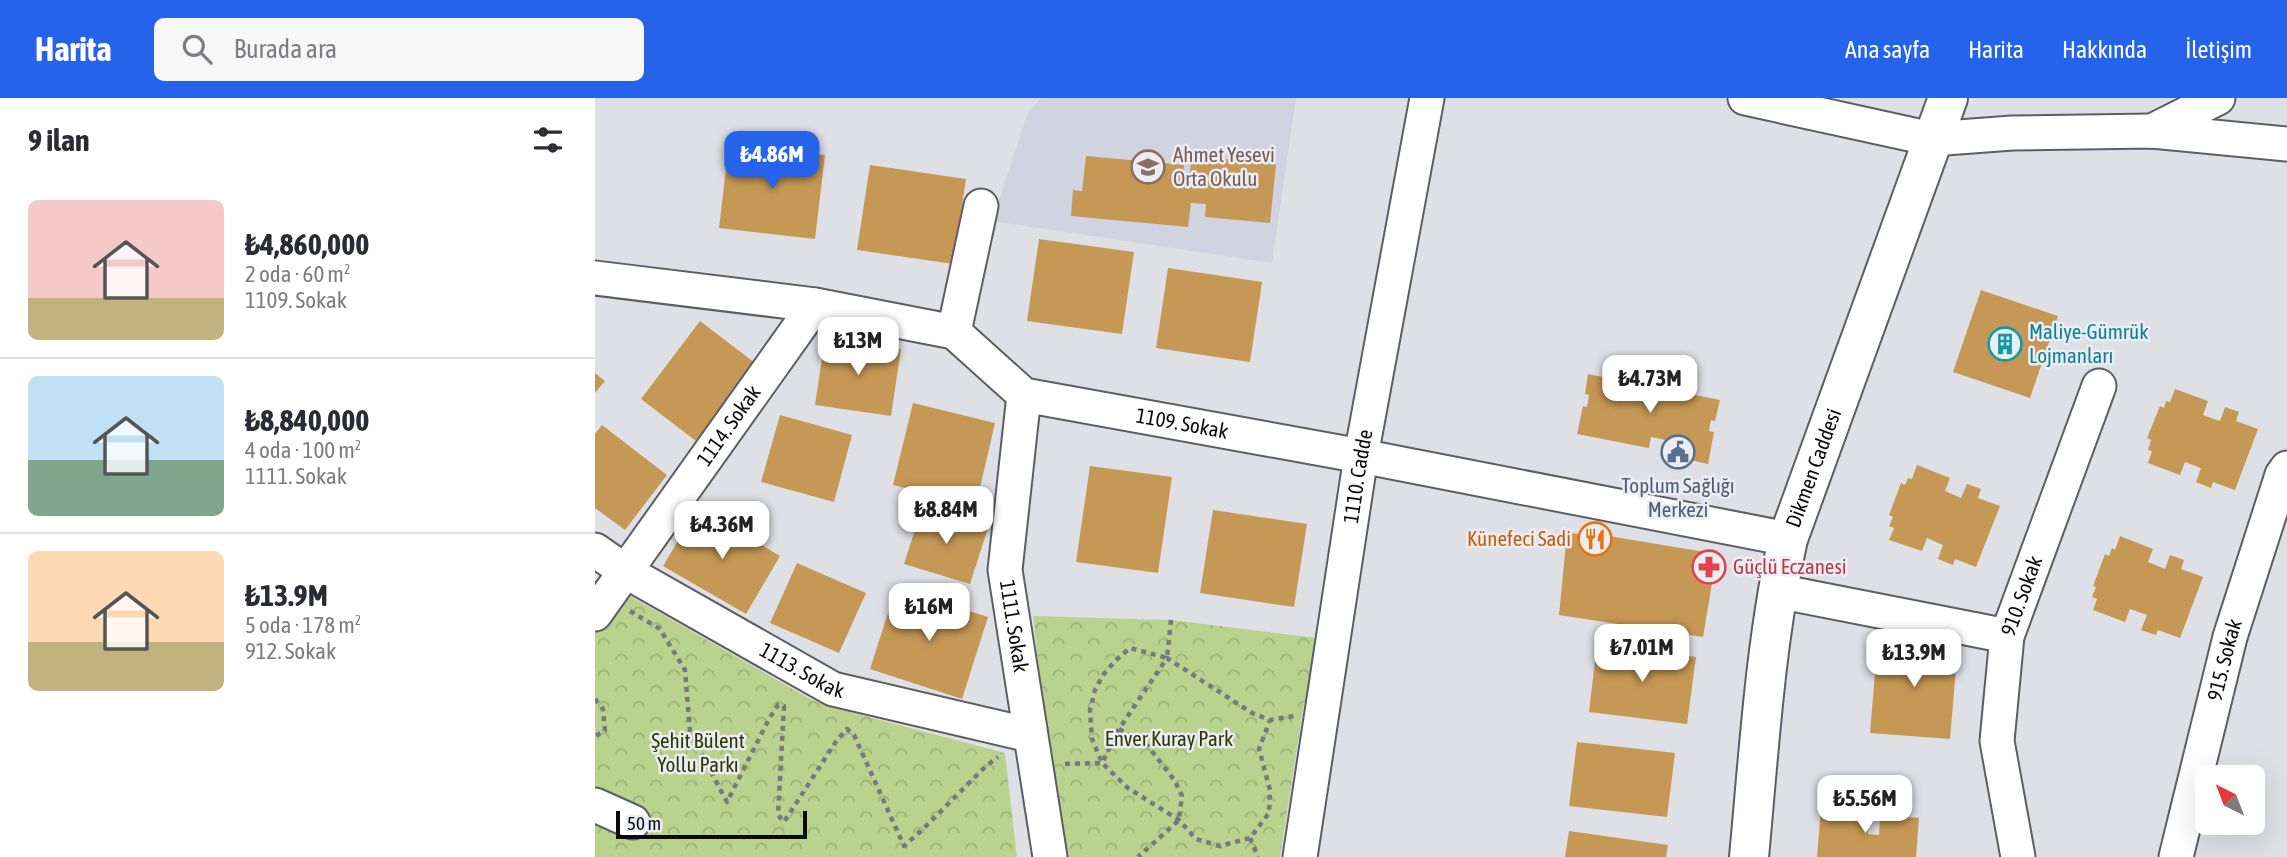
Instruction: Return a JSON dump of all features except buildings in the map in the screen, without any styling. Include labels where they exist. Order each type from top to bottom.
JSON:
[{"type":"main road","name":"Dikmen Caddesi","points":[[1749,857],[1767,657],[1777,591],[1789,539],[1948,98]]},
{"type":"street","name":"1110. Cadde","points":[[1300,857],[1360,456],[1427,98]]},
{"type":"street","points":[[1745,98],[1932,139],[2012,133],[2152,131],[2287,144]]},
{"type":"street","points":[[2152,131],[2218,98]]},
{"type":"street","points":[[954,332],[981,206]]},
{"type":"street","points":[[595,278],[815,305],[954,332],[1024,395]]},
{"type":"street","name":"1114. Sokak","points":[[610,611],[625,570],[815,305]]},
{"type":"street","name":"910. Sokak","points":[[2018,857],[1997,741],[2007,636],[2099,386]]},
{"type":"street","name":"1109. Sokak","points":[[1024,395],[1360,456],[1789,539]]},
{"type":"street","name":"1111. Sokak","points":[[1024,395],[1005,570],[1051,857]]},
{"type":"street","name":"915. Sokak","points":[[2176,857],[2229,637],[2282,475],[2287,468]]},
{"type":"street","name":"1113. Sokak","points":[[595,550],[625,570],[833,689],[1033,750]]},
{"type":"street","points":[[1777,591],[2007,636]]},
{"type":"street","points":[[595,805],[633,822]]},
{"type":"path","points":[[610,611],[660,629],[685,670],[690,732],[727,802],[769,719],[778,705],[784,706],[778,815],[784,821],[847,729],[854,735],[904,845],[986,766],[1033,750],[1103,763]]},
{"type":"path","points":[[1103,763],[1119,729],[1167,658],[1171,621]]},
{"type":"path","points":[[1270,720],[1259,749],[1270,790],[1269,813],[1250,838],[1220,846],[1196,839],[1179,820],[1128,788],[1103,763],[1092,739],[1090,710],[1094,690],[1103,675],[1130,648],[1167,658],[1252,713],[1270,720],[1322,712]]},
{"type":"path","points":[[595,699],[603,709],[605,731],[595,736]]},
{"type":"path","points":[[1119,729],[1148,746],[1175,781],[1182,796],[1179,820],[1138,857]]},
{"type":"path","points":[[1250,838],[1258,857]]},
{"type":"shaded area","name":"Ahmet Yesevi Orta Okulu","points":[[1041,98],[1296,98],[1272,263],[992,221],[1028,112]]},
{"type":"green space","name":"Şehit Bülent Yollu Parkı","points":[[623,592],[812,700],[1005,753],[1017,857],[595,857],[595,631]]},
{"type":"green space","name":"Enver Kuray Park","points":[[1033,616],[1171,620],[1317,638],[1280,857],[1066,857],[1050,764]]},
{"type":"place","name":"Ahmet Yesevi Orta Okulu","points":[[1148,167]]},
{"type":"place","name":"Maliye-Gümrük Lojmanları","points":[[2005,344]]},
{"type":"place","name":"Toplum Sağlığı Merkezi","points":[[1678,452]]},
{"type":"place","name":"Künefeci Sadi","points":[[1595,539]]},
{"type":"place","name":"Güçlü Eczanesi","points":[[1709,567]]}]
